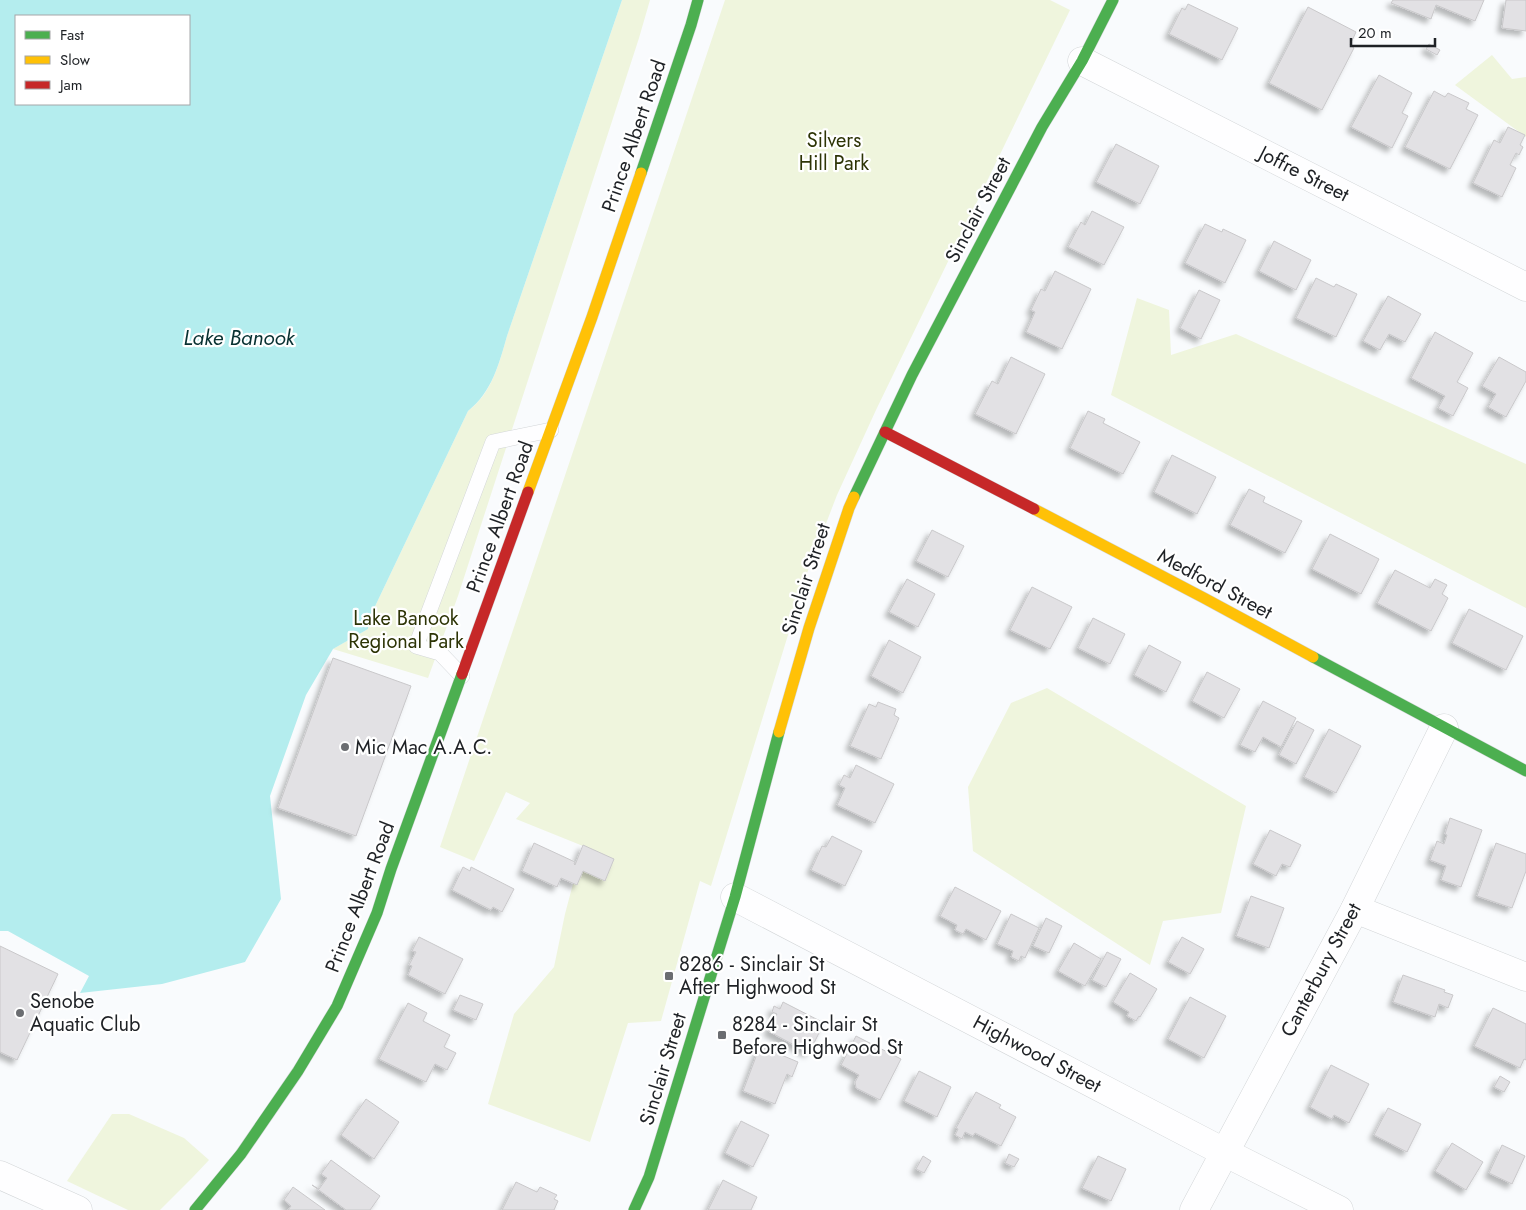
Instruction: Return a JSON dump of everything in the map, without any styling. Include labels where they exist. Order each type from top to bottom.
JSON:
[{"type":"street","name":"Prince Albert Road","points":[[195,1210],[241,1154],[298,1071],[337,1006],[377,913],[391,869],[592,317],[698,0]]},
{"type":"street","name":"Sinclair Street","points":[[634,1210],[649,1177],[735,897],[781,724],[809,628],[849,508],[912,375],[1042,128],[1082,61],[1113,0]]},
{"type":"street","name":"Joffre Street","points":[[1082,61],[1526,287]]},
{"type":"street","name":"Medford Street","points":[[885,432],[1204,598],[1526,771]]},
{"type":"street","name":"Canterbury Street","points":[[1194,1210],[1355,909],[1444,728]]},
{"type":"street","name":"Highwood Street","points":[[735,897],[1339,1210]]},
{"type":"street","points":[[1355,909],[1526,977]]},
{"type":"street","points":[[0,1175],[78,1210]]},
{"type":"lane","points":[[462,676],[440,652],[416,646],[493,442],[551,430]]},
{"type":"green space","name":"Lake Banook Regional Park","points":[[622,0],[650,0],[458,596],[428,678],[333,649],[368,629],[369,619],[468,411],[483,396],[494,377]]},
{"type":"green space","name":"Silvers Hill Park","points":[[725,0],[1050,0],[1070,10],[876,410],[837,495],[807,573],[711,886],[700,881],[661,1021],[628,1023],[590,1142],[488,1104],[514,1014],[554,967],[565,914],[583,846],[516,819],[530,803],[506,792],[474,861],[440,847]]},
{"type":"green space","points":[[1492,55],[1512,79],[1526,77],[1526,137],[1455,85]]},
{"type":"green space","points":[[1137,298],[1169,310],[1171,355],[1236,334],[1526,464],[1526,608],[1111,395]]},
{"type":"green space","points":[[1047,688],[1246,806],[1221,913],[1163,921],[1150,965],[973,851],[968,787],[1011,703]]},
{"type":"green space","points":[[112,1114],[129,1114],[184,1138],[209,1160],[160,1210],[128,1210],[67,1181]]},
{"type":"water","name":"Lake Banook","points":[[0,0],[622,0],[494,377],[483,395],[468,411],[369,619],[368,629],[333,649],[306,695],[270,796],[281,899],[245,962],[162,984],[80,993],[89,976],[8,931],[0,931]]},
{"type":"building","points":[[1393,0],[1484,0],[1475,21],[1436,5],[1431,19],[1391,3]]},
{"type":"building","points":[[1506,0],[1526,0],[1526,31],[1502,28]]},
{"type":"building","points":[[1188,4],[1238,28],[1222,60],[1169,34],[1182,8],[1185,10]]},
{"type":"building","points":[[1308,7],[1356,32],[1350,45],[1354,48],[1322,110],[1269,83]]},
{"type":"building","points":[[1429,44],[1440,50],[1437,55],[1426,49]]},
{"type":"building","points":[[1379,75],[1412,93],[1402,113],[1408,116],[1392,148],[1351,127]]},
{"type":"building","points":[[1434,91],[1445,97],[1448,93],[1469,103],[1466,109],[1478,115],[1450,169],[1405,147]]},
{"type":"building","points":[[1508,127],[1525,135],[1520,145],[1523,147],[1519,155],[1516,153],[1510,165],[1516,168],[1502,197],[1473,183],[1494,140],[1500,143]]},
{"type":"building","points":[[1116,144],[1159,166],[1140,204],[1096,182]]},
{"type":"building","points":[[1092,211],[1124,227],[1104,265],[1068,247],[1081,222],[1085,225]]},
{"type":"building","points":[[1205,224],[1222,232],[1223,229],[1246,240],[1225,283],[1185,263]]},
{"type":"building","points":[[1274,241],[1311,260],[1296,290],[1259,271]]},
{"type":"building","points":[[1055,271],[1091,289],[1062,349],[1026,332],[1035,312],[1031,310],[1041,289],[1045,291]]},
{"type":"building","points":[[1316,278],[1334,287],[1336,284],[1357,294],[1336,337],[1296,318]]},
{"type":"building","points":[[1199,290],[1220,300],[1201,339],[1180,328]]},
{"type":"building","points":[[1388,296],[1421,314],[1405,342],[1389,334],[1380,350],[1363,341]]},
{"type":"building","points":[[1435,332],[1473,353],[1457,382],[1468,388],[1453,416],[1438,408],[1445,396],[1411,378]]},
{"type":"building","points":[[1011,357],[1045,374],[1016,434],[975,414],[992,381],[998,384]]},
{"type":"building","points":[[1499,357],[1526,372],[1526,381],[1506,417],[1488,407],[1496,394],[1482,386]]},
{"type":"building","points":[[1088,411],[1105,419],[1103,423],[1140,442],[1123,474],[1070,448]]},
{"type":"building","points":[[1172,455],[1216,477],[1197,514],[1154,492]]},
{"type":"building","points":[[1249,489],[1265,497],[1263,502],[1302,521],[1285,553],[1230,525]]},
{"type":"building","points":[[932,530],[964,546],[948,577],[916,561]]},
{"type":"building","points":[[1330,534],[1379,559],[1361,594],[1312,569]]},
{"type":"building","points":[[1395,570],[1430,588],[1435,579],[1447,585],[1442,594],[1448,598],[1431,631],[1377,603]]},
{"type":"building","points":[[907,579],[935,594],[918,627],[889,612]]},
{"type":"building","points":[[1032,587],[1072,607],[1050,649],[1010,630]]},
{"type":"building","points":[[1469,609],[1523,636],[1506,670],[1452,643]]},
{"type":"building","points":[[1093,618],[1125,634],[1110,664],[1078,648]]},
{"type":"building","points":[[889,640],[921,657],[903,693],[871,676]]},
{"type":"building","points":[[1149,645],[1181,662],[1166,692],[1134,675]]},
{"type":"building","name":"Mic Mac A.A.C.","points":[[333,658],[411,686],[356,836],[278,808]]},
{"type":"building","points":[[1207,672],[1240,689],[1224,718],[1192,701]]},
{"type":"building","points":[[1263,701],[1296,718],[1281,747],[1263,737],[1255,752],[1240,745]]},
{"type":"building","points":[[878,702],[896,709],[894,715],[899,718],[881,759],[850,746],[869,704],[876,707]]},
{"type":"building","points":[[1297,721],[1314,730],[1296,764],[1279,755]]},
{"type":"building","points":[[1329,729],[1361,746],[1336,793],[1304,777]]},
{"type":"building","points":[[856,765],[894,784],[875,823],[837,805],[845,788],[839,785],[844,775],[850,778]]},
{"type":"building","points":[[1450,818],[1482,830],[1461,887],[1441,880],[1446,866],[1430,860],[1437,841],[1444,844]]},
{"type":"building","points":[[1270,830],[1301,845],[1290,867],[1282,864],[1276,876],[1253,864]]},
{"type":"building","points":[[832,836],[862,851],[845,886],[811,870],[822,846],[826,847]]},
{"type":"building","points":[[534,843],[575,862],[575,865],[583,845],[614,859],[605,881],[583,871],[577,885],[561,878],[557,887],[522,871]]},
{"type":"building","points":[[1496,843],[1526,854],[1526,871],[1512,908],[1477,896]]},
{"type":"building","points":[[463,867],[470,871],[471,867],[514,889],[502,912],[493,907],[491,910],[452,890]]},
{"type":"building","points":[[955,887],[1001,911],[986,940],[966,929],[963,934],[955,930],[957,925],[940,916]]},
{"type":"building","points":[[1251,896],[1284,908],[1269,948],[1236,936]]},
{"type":"building","points":[[1011,914],[1039,928],[1025,958],[1021,956],[1019,961],[1011,957],[1013,951],[997,944]]},
{"type":"building","points":[[1046,918],[1062,926],[1049,953],[1033,946]]},
{"type":"building","points":[[419,937],[463,959],[445,994],[408,975],[412,966],[409,965],[416,952],[412,951]]},
{"type":"building","points":[[1182,937],[1204,949],[1190,974],[1168,962]]},
{"type":"building","points":[[1074,943],[1101,959],[1085,986],[1058,971]]},
{"type":"building","name":"Senobe Aquatic Club","points":[[0,946],[58,974],[17,1060],[0,1052]]},
{"type":"building","points":[[1107,952],[1121,959],[1106,987],[1092,980]]},
{"type":"building","points":[[1130,973],[1157,989],[1136,1021],[1127,1016],[1129,1012],[1113,1002]]},
{"type":"building","points":[[1403,975],[1445,990],[1444,992],[1453,995],[1448,1008],[1439,1004],[1435,1017],[1393,1002]]},
{"type":"building","points":[[460,995],[483,1004],[476,1020],[453,1010]]},
{"type":"building","points":[[1190,997],[1226,1016],[1204,1058],[1168,1039]]},
{"type":"building","points":[[783,1002],[824,1023],[809,1053],[768,1031],[777,1014],[772,1012],[774,1006],[780,1009]]},
{"type":"building","points":[[408,1003],[427,1013],[423,1021],[450,1035],[444,1047],[456,1053],[447,1070],[435,1064],[426,1082],[379,1059]]},
{"type":"building","points":[[1493,1008],[1526,1024],[1526,1060],[1524,1059],[1520,1068],[1474,1046]]},
{"type":"building","points":[[856,1036],[901,1059],[880,1100],[856,1088],[855,1082],[859,1075],[841,1065]]},
{"type":"building","points":[[760,1046],[798,1062],[792,1077],[787,1074],[775,1104],[743,1091]]},
{"type":"building","points":[[1331,1065],[1369,1084],[1349,1123],[1334,1115],[1332,1119],[1310,1107]]},
{"type":"building","points":[[919,1071],[951,1087],[937,1117],[904,1101]]},
{"type":"building","points":[[1500,1076],[1510,1082],[1504,1092],[1494,1087]]},
{"type":"building","points":[[976,1092],[1001,1105],[999,1108],[1016,1117],[1001,1146],[975,1133],[973,1136],[965,1132],[962,1139],[955,1135],[958,1129],[956,1128]]},
{"type":"building","points":[[366,1099],[399,1122],[374,1159],[341,1135]]},
{"type":"building","points":[[1388,1108],[1421,1124],[1407,1152],[1374,1135]]},
{"type":"building","points":[[741,1121],[769,1135],[753,1167],[725,1153]]},
{"type":"building","points":[[1452,1143],[1483,1162],[1466,1190],[1435,1171]]},
{"type":"building","points":[[1502,1145],[1525,1156],[1512,1184],[1489,1173]]},
{"type":"building","points":[[1009,1154],[1019,1159],[1014,1167],[1005,1163]]},
{"type":"building","points":[[923,1156],[931,1161],[924,1173],[916,1169]]},
{"type":"building","points":[[1098,1156],[1126,1169],[1111,1201],[1082,1188]]},
{"type":"building","points":[[331,1160],[380,1196],[370,1210],[346,1210],[312,1185],[319,1189],[327,1178],[321,1174]]},
{"type":"building","points":[[723,1180],[757,1197],[751,1210],[708,1210]]},
{"type":"building","points":[[516,1182],[537,1192],[540,1187],[557,1195],[554,1199],[558,1201],[554,1210],[502,1210]]},
{"type":"building","points":[[293,1187],[325,1210],[288,1210],[291,1206],[284,1200]]},
{"type":"traffic: fast","points":[[641,173],[698,0]]},
{"type":"traffic: fast","points":[[854,497],[912,375],[1042,127],[1082,61],[1113,0]]},
{"type":"traffic: fast","points":[[1313,657],[1526,771]]},
{"type":"traffic: fast","points":[[195,1210],[241,1154],[298,1071],[337,1006],[377,913],[391,869],[462,674]]},
{"type":"traffic: fast","points":[[634,1210],[649,1177],[735,897],[779,732]]},
{"type":"traffic: slow","points":[[528,492],[592,317],[641,173]]},
{"type":"traffic: slow","points":[[779,732],[809,628],[854,497]]},
{"type":"traffic: slow","points":[[1034,509],[1313,657]]},
{"type":"traffic: jam","points":[[885,432],[1034,509]]},
{"type":"traffic: jam","points":[[462,674],[528,492]]},
{"type":"place","name":"Mic Mac A.A.C.","points":[[345,747]]},
{"type":"place","name":"8286 - Sinclair St After Highwood St","points":[[669,976]]},
{"type":"place","name":"Senobe Aquatic Club","points":[[20,1013]]},
{"type":"place","name":"8284 - Sinclair St Before Highwood St","points":[[722,1035]]}]
